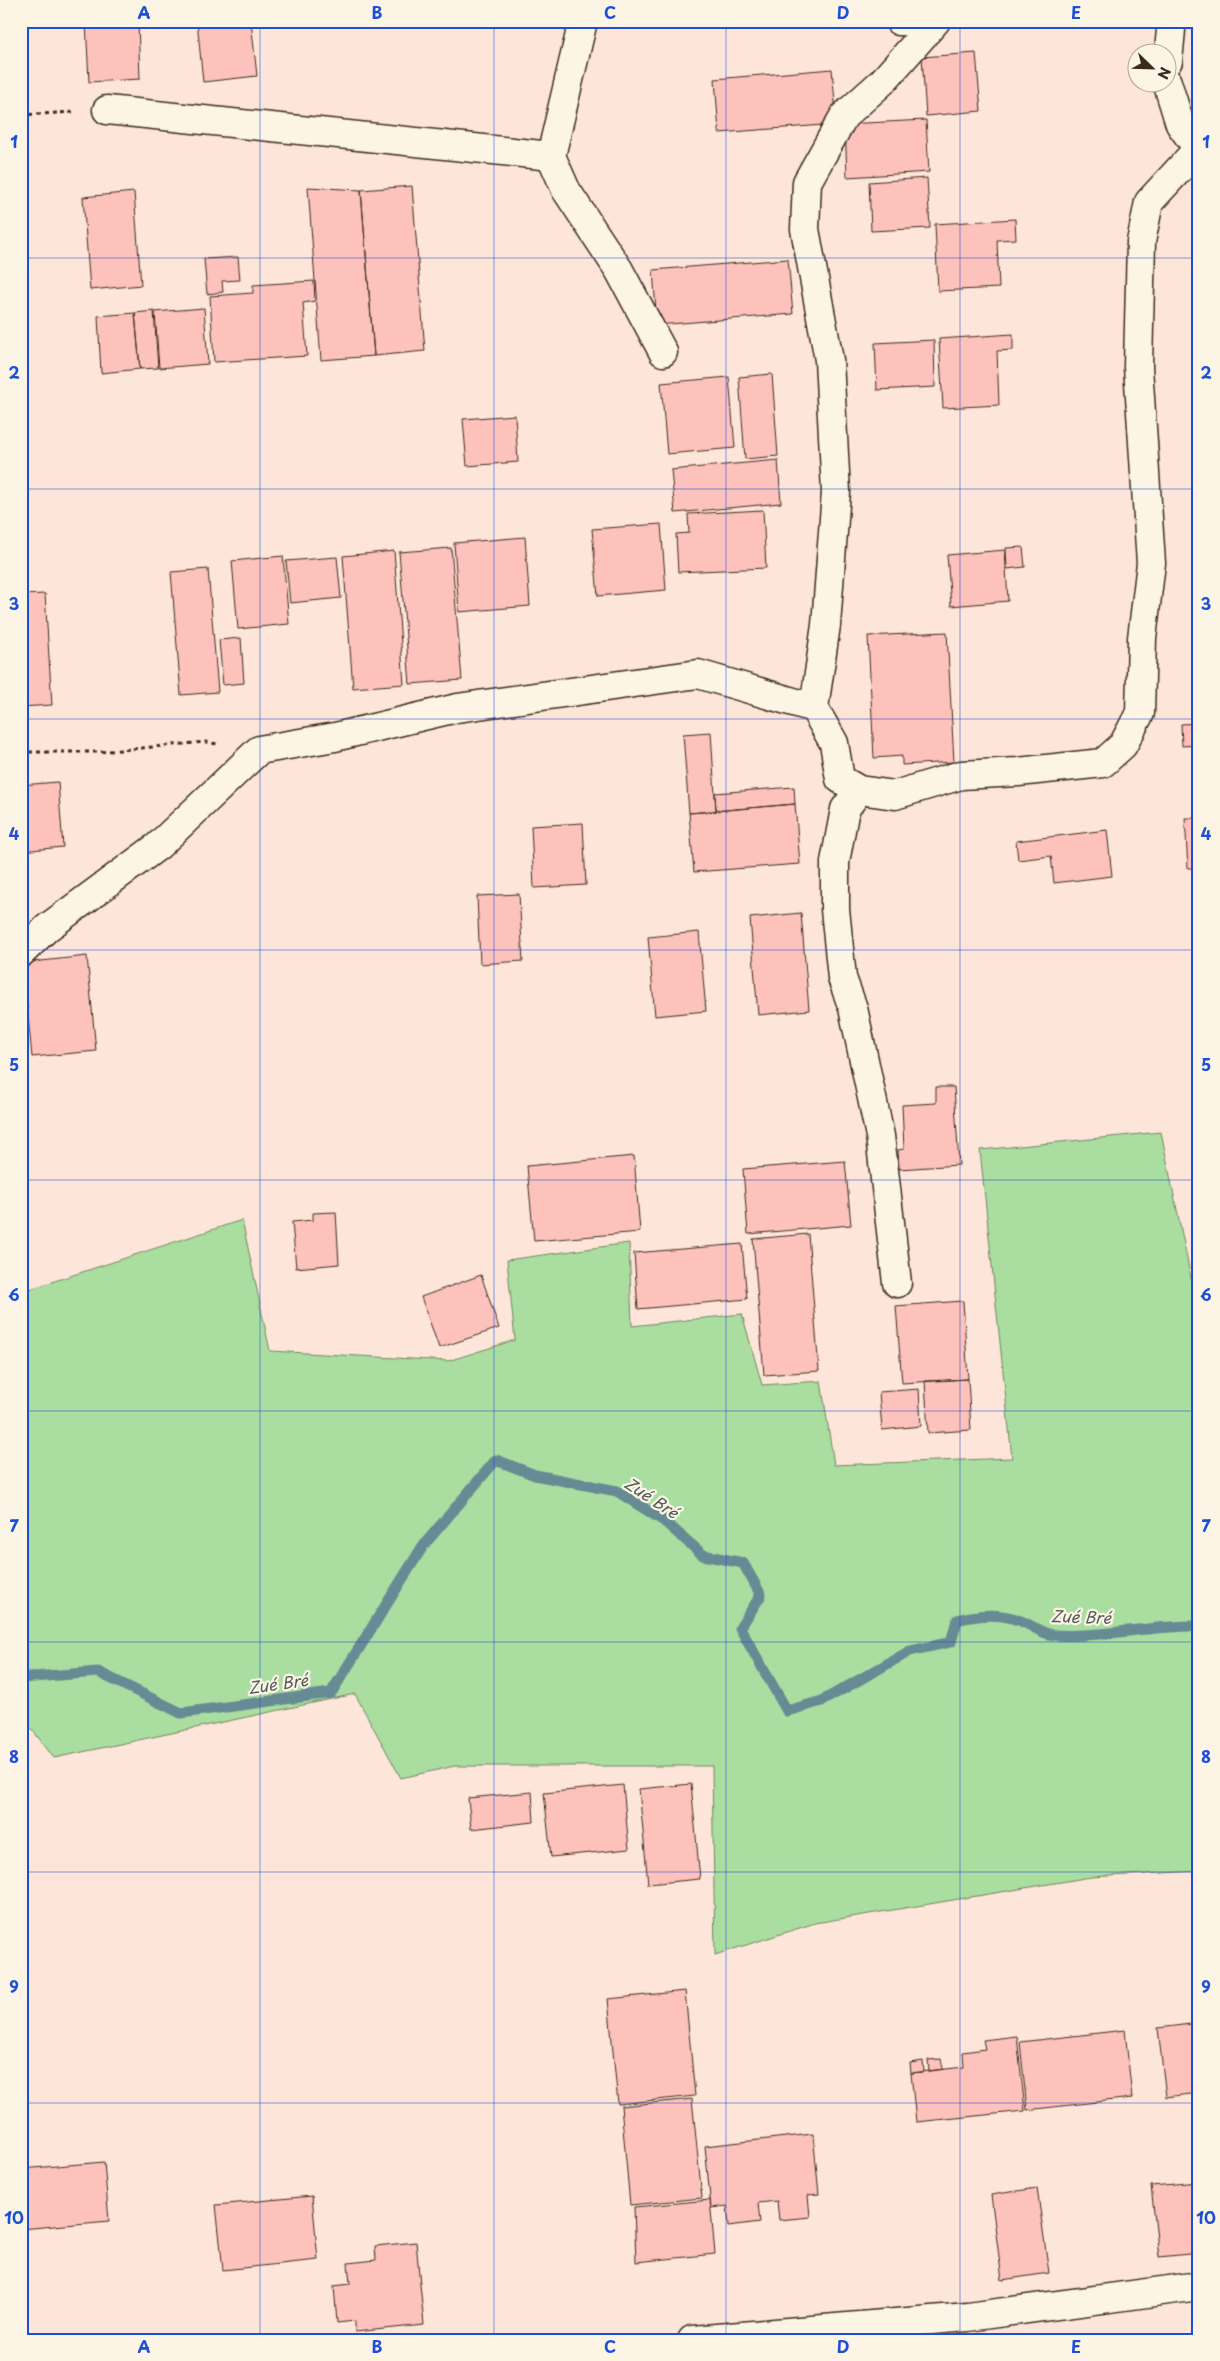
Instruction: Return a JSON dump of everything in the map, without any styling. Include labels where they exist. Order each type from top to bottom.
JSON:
[{"type":"street","points":[[584,21],[551,156],[566,190],[619,270],[663,352]]},
{"type":"street","points":[[899,21],[935,22]]},
{"type":"street","points":[[1169,21],[1171,30],[1170,42]]},
{"type":"street","points":[[935,22],[882,82],[844,116],[807,182],[805,228],[829,360],[836,492],[826,625],[814,708],[834,743],[840,779],[859,790],[895,795],[961,775],[1018,772],[1103,762],[1123,745],[1140,713],[1142,638],[1150,563],[1138,367],[1141,242],[1149,202],[1198,150],[1180,124],[1169,92]]},
{"type":"street","points":[[107,110],[551,156]]},
{"type":"street","points":[[21,953],[47,928],[158,846],[259,750],[335,738],[457,708],[698,674],[814,708]]},
{"type":"street","points":[[859,790],[844,810],[835,862],[835,909],[842,978],[853,1008],[880,1136],[897,1283]]},
{"type":"street","points":[[692,2340],[968,2317],[1199,2286]]},
{"type":"path","points":[[21,115],[107,110]]},
{"type":"path","points":[[21,752],[99,752],[205,742],[259,750]]},
{"type":"green space","points":[[1161,1132],[1199,1317],[1199,1871],[1091,1877],[815,1923],[715,1955],[712,1766],[455,1766],[401,1778],[355,1694],[54,1758],[21,1715],[21,1292],[242,1220],[270,1351],[448,1361],[515,1340],[507,1260],[629,1243],[632,1326],[742,1314],[762,1385],[821,1381],[834,1465],[1012,1458],[980,1150]]},
{"type":"building","points":[[86,21],[99,21],[100,24],[138,21],[140,79],[89,82]]},
{"type":"building","points":[[197,21],[251,21],[257,76],[203,82]]},
{"type":"building","points":[[976,53],[981,111],[926,116],[922,57]]},
{"type":"building","points":[[832,69],[837,124],[719,133],[715,79]]},
{"type":"building","points":[[926,120],[929,172],[847,177],[845,124]]},
{"type":"building","points":[[927,178],[930,228],[871,231],[869,182]]},
{"type":"building","points":[[412,186],[425,351],[374,356],[361,190]]},
{"type":"building","points":[[308,187],[361,190],[374,356],[321,360]]},
{"type":"building","points":[[134,192],[141,285],[90,290],[83,197]]},
{"type":"building","points":[[1015,219],[1016,239],[997,240],[999,288],[938,291],[935,224]]},
{"type":"building","points":[[238,257],[240,280],[222,281],[223,292],[207,294],[204,259]]},
{"type":"building","points":[[788,259],[793,314],[657,325],[653,270]]},
{"type":"building","points":[[314,281],[315,301],[303,303],[307,356],[214,362],[210,296],[253,293],[253,285]]},
{"type":"building","points":[[204,308],[208,364],[159,368],[155,312]]},
{"type":"building","points":[[154,311],[158,368],[140,369],[135,313]]},
{"type":"building","points":[[135,313],[140,369],[101,373],[98,316]]},
{"type":"building","points":[[1013,334],[1013,350],[997,351],[999,405],[943,408],[939,339]]},
{"type":"building","points":[[934,340],[935,387],[877,390],[875,343]]},
{"type":"building","points":[[772,374],[778,456],[745,459],[739,377]]},
{"type":"building","points":[[729,377],[735,448],[667,454],[661,383]]},
{"type":"building","points":[[515,415],[518,462],[467,466],[463,419]]},
{"type":"building","points":[[778,460],[781,503],[675,513],[671,470]]},
{"type":"building","points":[[763,510],[766,568],[678,572],[676,534],[689,533],[688,514]]},
{"type":"building","points":[[661,524],[666,590],[598,596],[592,529]]},
{"type":"building","points":[[525,537],[530,606],[459,612],[454,543]]},
{"type":"building","points":[[1023,547],[1025,567],[1007,569],[1006,548]]},
{"type":"building","points":[[451,548],[462,680],[410,684],[399,552]]},
{"type":"building","points":[[1005,550],[1008,601],[951,606],[947,555]]},
{"type":"building","points":[[394,551],[404,684],[353,688],[343,556]]},
{"type":"building","points":[[283,556],[289,624],[238,629],[232,561]]},
{"type":"building","points":[[337,557],[341,598],[290,603],[286,561]]},
{"type":"building","points":[[208,569],[218,692],[181,695],[171,572]]},
{"type":"building","points":[[45,594],[52,705],[21,707],[21,595]]},
{"type":"building","points":[[947,632],[954,762],[902,765],[902,756],[874,758],[868,636]]},
{"type":"building","points":[[241,638],[244,683],[223,685],[219,640]]},
{"type":"building","points":[[1199,723],[1199,745],[1182,746],[1181,724]]},
{"type":"building","points":[[711,732],[716,811],[689,813],[683,734]]},
{"type":"building","points":[[58,782],[63,847],[21,851],[21,785]]},
{"type":"building","points":[[794,787],[795,804],[716,811],[715,793]]},
{"type":"building","points":[[795,804],[800,864],[694,872],[689,813]]},
{"type":"building","points":[[1185,818],[1199,818],[1199,868],[1188,868]]},
{"type":"building","points":[[583,823],[586,885],[534,888],[531,826]]},
{"type":"building","points":[[1107,830],[1112,876],[1054,883],[1051,856],[1018,860],[1016,841]]},
{"type":"building","points":[[519,894],[523,961],[480,964],[477,896]]},
{"type":"building","points":[[801,913],[809,1010],[758,1015],[750,918]]},
{"type":"building","points":[[699,932],[706,1011],[655,1016],[648,937]]},
{"type":"building","points":[[87,956],[96,1051],[32,1057],[23,963]]},
{"type":"building","points":[[936,1087],[954,1087],[959,1165],[899,1169],[898,1150],[904,1149],[902,1105],[936,1103]]},
{"type":"building","points":[[634,1156],[640,1232],[534,1241],[527,1166]]},
{"type":"building","points":[[845,1161],[851,1225],[748,1234],[743,1169]]},
{"type":"building","points":[[336,1212],[339,1264],[296,1268],[292,1222],[313,1220],[313,1213]]},
{"type":"building","points":[[808,1234],[819,1371],[764,1375],[753,1239]]},
{"type":"building","points":[[742,1244],[747,1299],[638,1309],[634,1253]]},
{"type":"building","points":[[481,1275],[499,1328],[439,1348],[421,1297]]},
{"type":"building","points":[[963,1301],[968,1379],[902,1383],[896,1306]]},
{"type":"building","points":[[968,1379],[971,1430],[928,1433],[925,1381]]},
{"type":"building","points":[[919,1389],[921,1426],[882,1430],[879,1392]]},
{"type":"building","points":[[691,1784],[700,1879],[648,1884],[639,1789]]},
{"type":"building","points":[[623,1785],[629,1849],[551,1857],[544,1793]]},
{"type":"building","points":[[532,1792],[534,1822],[471,1829],[468,1798]]},
{"type":"building","points":[[685,1991],[695,2096],[618,2104],[608,1999]]},
{"type":"building","points":[[1199,2023],[1199,2093],[1166,2097],[1158,2028]]},
{"type":"building","points":[[1125,2030],[1132,2098],[1027,2110],[1020,2042]]},
{"type":"building","points":[[1017,2036],[1025,2111],[916,2122],[911,2073],[964,2067],[963,2052],[985,2049],[983,2040]]},
{"type":"building","points":[[941,2059],[943,2069],[929,2071],[928,2060]]},
{"type":"building","points":[[923,2061],[924,2072],[911,2073],[910,2063]]},
{"type":"building","points":[[692,2099],[702,2198],[630,2205],[621,2106]]},
{"type":"building","points":[[813,2134],[819,2194],[808,2195],[810,2217],[779,2220],[777,2201],[758,2203],[760,2222],[729,2226],[727,2206],[711,2208],[705,2146]]},
{"type":"building","points":[[104,2162],[109,2221],[21,2229],[21,2169]]},
{"type":"building","points":[[1199,2182],[1199,2253],[1159,2257],[1151,2186]]},
{"type":"building","points":[[1037,2188],[1049,2273],[1002,2280],[991,2195]]},
{"type":"building","points":[[312,2196],[318,2260],[223,2270],[216,2205]]},
{"type":"building","points":[[710,2200],[715,2254],[636,2262],[634,2207]]},
{"type":"building","points":[[416,2242],[424,2325],[355,2332],[355,2321],[337,2323],[334,2286],[350,2284],[348,2263],[376,2260],[375,2246]]},
{"type":"waterway","name":"Zué Bré","points":[[21,1678],[98,1672],[181,1713],[331,1693],[423,1546],[496,1460],[535,1475],[617,1491],[664,1521],[703,1555],[743,1563],[761,1595],[740,1628],[787,1711],[822,1701],[910,1651],[951,1642],[957,1620],[964,1618],[1003,1616],[1022,1621],[1044,1633],[1053,1635],[1090,1635],[1162,1627],[1199,1626]]}]
